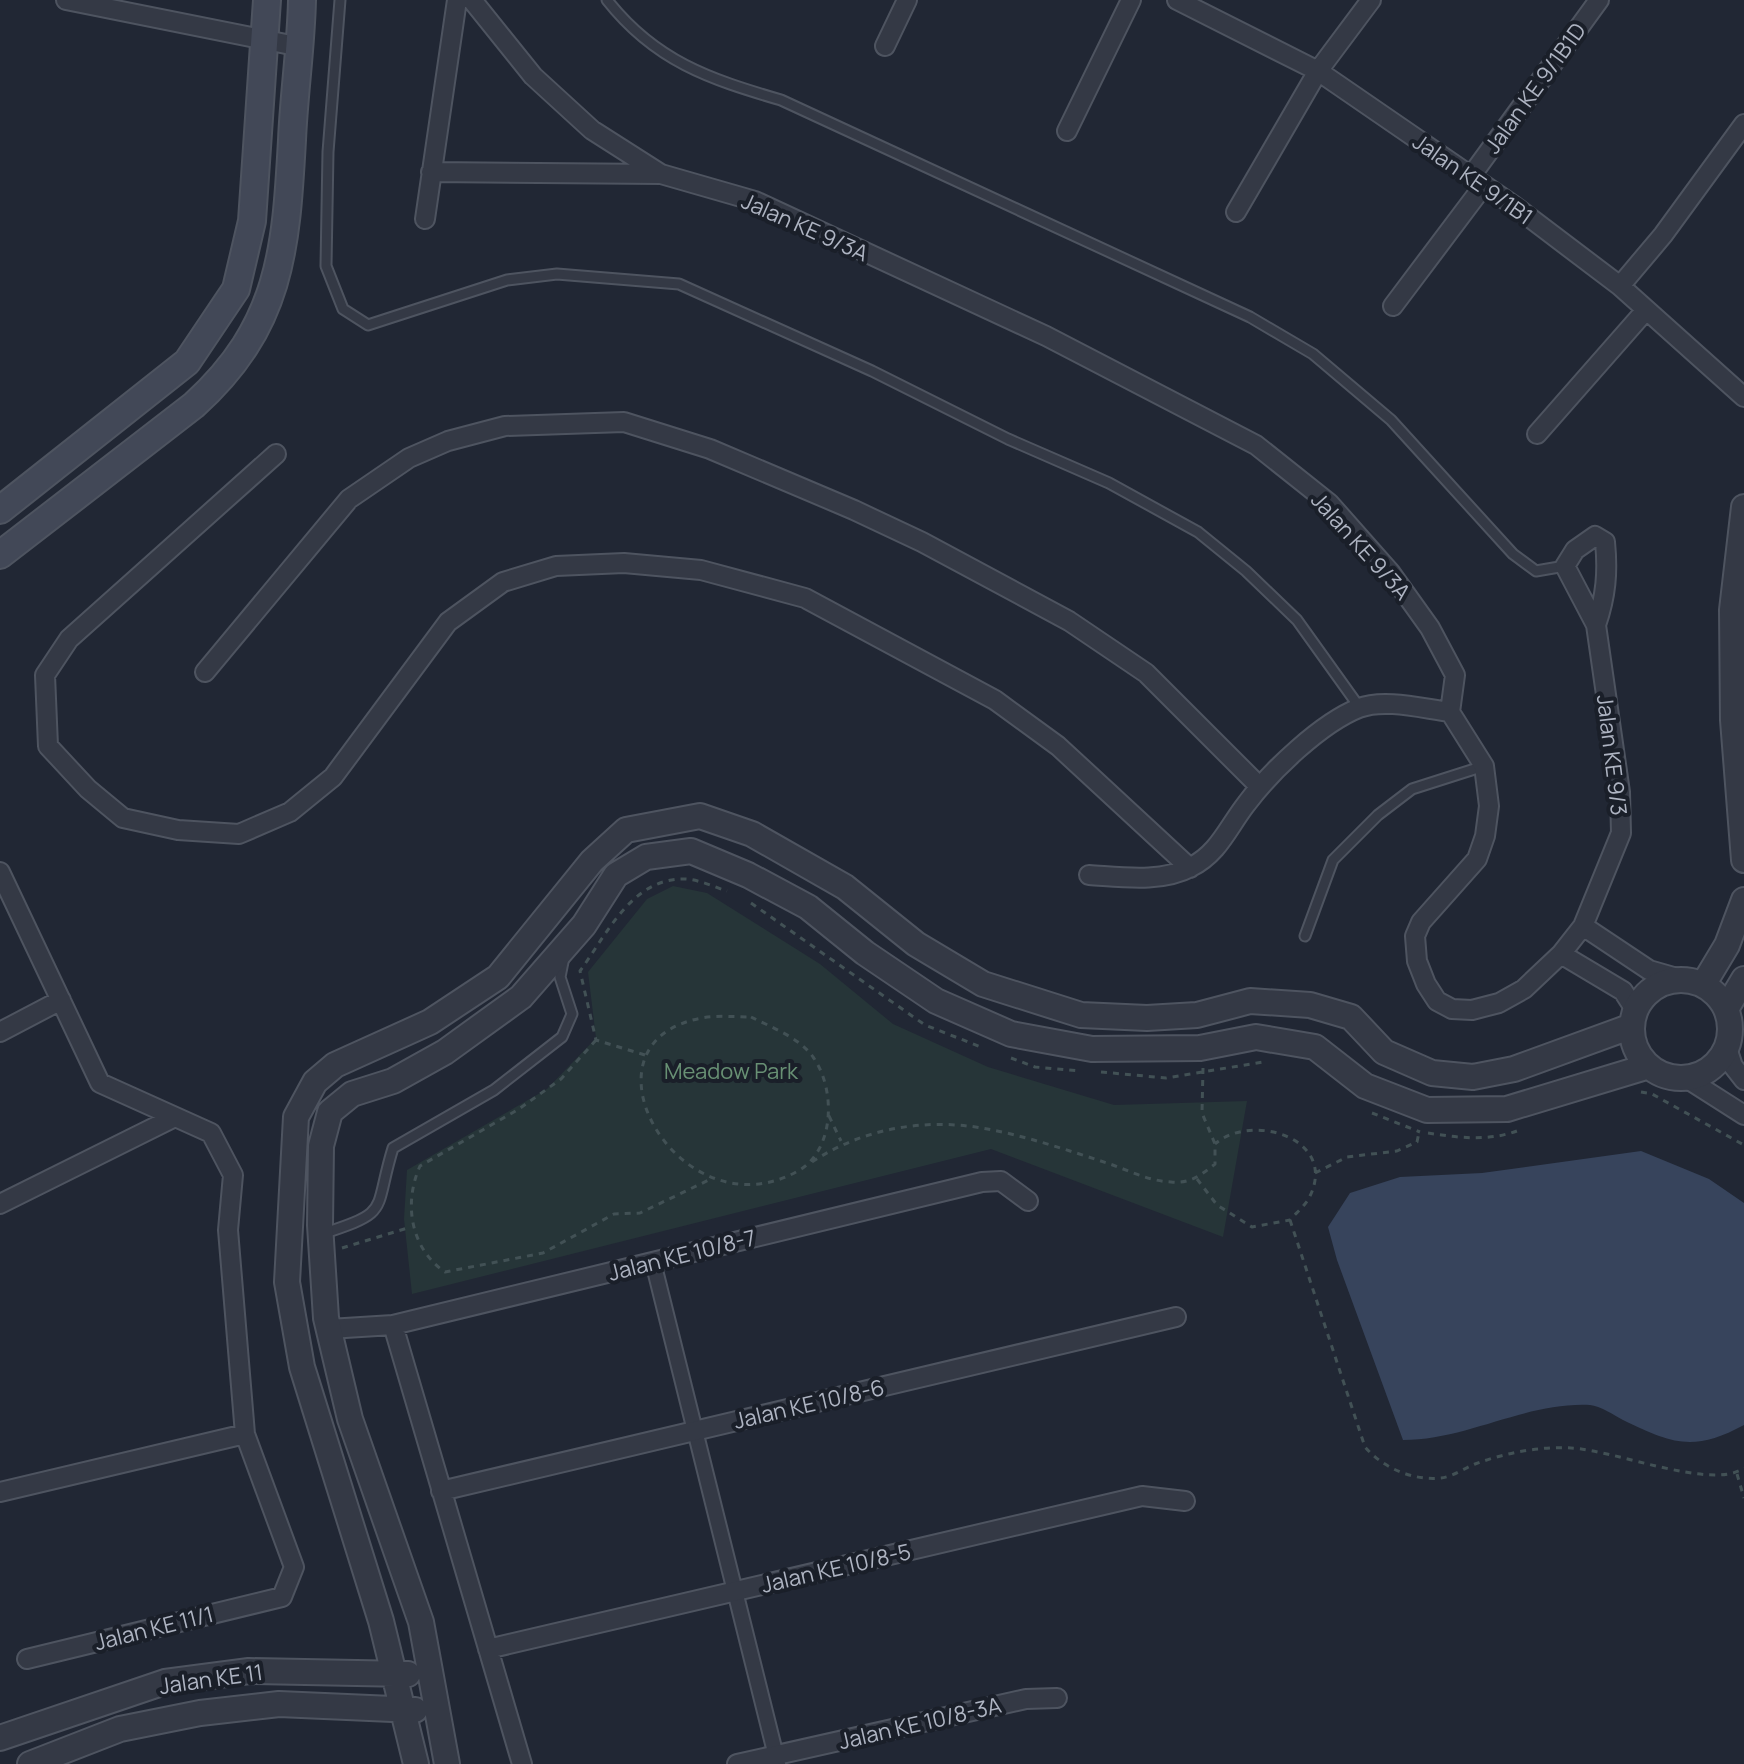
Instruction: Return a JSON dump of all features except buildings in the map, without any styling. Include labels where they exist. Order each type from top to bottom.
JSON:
[{"type":"main road","points":[[0,510],[187,362],[236,289],[252,221],[267,0]]},
{"type":"main road","points":[[0,555],[194,405],[219,382],[250,337],[274,289],[284,253],[302,0]]},
{"type":"street","points":[[66,0],[301,47]]},
{"type":"street","points":[[425,219],[457,0]]},
{"type":"street","name":"Jalan KE 9/3A","points":[[472,0],[533,76],[592,130],[661,174]]},
{"type":"street","points":[[885,46],[907,0]]},
{"type":"street","points":[[1067,131],[1131,0]]},
{"type":"street","name":"Jalan KE 9/1B1","points":[[1177,0],[1318,71],[1478,180],[1620,286],[1744,397]]},
{"type":"street","points":[[1236,212],[1318,71],[1371,0]]},
{"type":"street","name":"Jalan KE 9/1B1D","points":[[1393,306],[1599,0]]},
{"type":"street","points":[[1620,286],[1663,235],[1744,124]]},
{"type":"street","name":"Jalan KE 9/3A","points":[[431,172],[661,174],[755,201],[1046,336],[1256,445],[1329,503],[1390,572],[1430,628],[1455,675],[1450,712]]},
{"type":"street","points":[[1537,434],[1646,310]]},
{"type":"street","points":[[205,672],[349,499],[409,458],[448,441],[505,426],[624,422],[710,449],[854,510],[922,542],[1069,621],[1146,673],[1260,787]]},
{"type":"street","points":[[276,454],[69,639],[45,675],[48,746],[88,789],[123,818],[178,830],[239,834],[290,812],[333,777],[448,622],[503,582],[556,566],[624,563],[701,570],[805,598],[929,664],[995,700],[1058,746],[1190,868]]},
{"type":"street","points":[[1744,507],[1732,610],[1733,720],[1744,860]]},
{"type":"street","name":"Jalan KE 9/3","points":[[1583,926],[1621,833],[1620,792],[1596,625],[1565,566],[1575,550],[1595,536],[1605,542],[1606,596],[1596,625]]},
{"type":"street","points":[[1089,875],[1144,879],[1190,868],[1218,848],[1260,787],[1310,740],[1360,708],[1390,705],[1450,712],[1484,766],[1489,806],[1485,836],[1477,859],[1421,922],[1415,936],[1421,972],[1437,1001],[1452,1009],[1472,1010],[1499,1003],[1524,989],[1561,954],[1583,926],[1649,970],[1694,983],[1726,1009]]},
{"type":"street","points":[[416,1764],[381,1621],[302,1367],[287,1282],[296,1117],[315,1082],[335,1065],[430,1022],[498,977],[592,861],[626,830],[700,816],[752,834],[845,887],[916,944],[983,984],[1081,1015],[1147,1018],[1197,1015],[1250,1001],[1310,1005],[1351,1017],[1384,1052],[1420,1068],[1432,1073],[1473,1077],[1514,1069],[1634,1018],[1655,988],[1694,983],[1727,945],[1744,900]]},
{"type":"street","points":[[447,1764],[421,1622],[350,1419],[329,1329],[320,1235],[321,1146],[330,1112],[352,1094],[393,1081],[445,1052],[521,997],[566,945],[616,875],[646,857],[691,851],[748,875],[808,907],[865,953],[936,1001],[1011,1034],[1092,1049],[1200,1048],[1256,1037],[1315,1047],[1365,1086],[1427,1110],[1507,1109],[1649,1066]]},
{"type":"street","points":[[0,872],[100,1083],[211,1133],[233,1175],[228,1230],[245,1434],[0,1492]]},
{"type":"street","points":[[1561,954],[1623,991],[1634,1018],[1639,1055],[1649,1066],[1660,1073],[1686,1078],[1744,1115]]},
{"type":"street","points":[[1686,1078],[1710,1068],[1727,1048],[1730,1035],[1726,1009],[1744,979]]},
{"type":"street","points":[[0,1032],[61,1000]]},
{"type":"street","points":[[1727,1048],[1733,1066],[1744,1080]]},
{"type":"street","points":[[0,1204],[173,1118]]},
{"type":"street","name":"Jalan KE 10/8-7","points":[[329,1329],[393,1325],[982,1182],[1001,1181],[1028,1201]]},
{"type":"street","points":[[653,1262],[777,1760]]},
{"type":"street","name":"Jalan KE 10/8-6","points":[[441,1491],[1176,1317]]},
{"type":"street","points":[[393,1325],[522,1764]]},
{"type":"street","name":"Jalan KE 11/1","points":[[27,1659],[282,1597],[294,1567],[245,1434]]},
{"type":"street","name":"Jalan KE 10/8-5","points":[[488,1649],[1142,1496],[1185,1501]]},
{"type":"street","name":"Jalan KE 11","points":[[0,1738],[165,1682],[249,1671],[431,1675]]},
{"type":"street","name":"Jalan KE 10/8-3A","points":[[737,1764],[777,1760],[1026,1699],[1057,1698]]},
{"type":"street","name":"Jalan KE 11","points":[[30,1764],[120,1729],[200,1713],[279,1704],[437,1711]]},
{"type":"lane","points":[[340,0],[328,152],[326,266],[343,309],[368,325],[507,280],[557,274],[679,284],[872,371],[1008,439],[1109,483],[1198,532],[1246,571],[1297,620],[1360,708]]},
{"type":"lane","points":[[607,0],[631,30],[676,62],[716,81],[781,100],[1250,317],[1313,354],[1391,420],[1513,554],[1536,571],[1565,566]]},
{"type":"lane","points":[[1305,936],[1333,860],[1378,815],[1412,789],[1484,766]]},
{"type":"lane","points":[[320,1235],[370,1218],[380,1201],[393,1148],[494,1090],[562,1037],[572,1014],[560,977],[566,945]]},
{"type":"path","points":[[841,1143],[829,1116],[827,1086],[812,1055],[787,1035],[751,1017],[701,1018],[662,1035],[645,1055],[643,1107],[665,1145],[690,1167],[713,1178],[751,1184],[789,1176],[841,1143],[917,1124],[982,1128],[1108,1163],[1145,1178],[1174,1183],[1197,1179],[1215,1164],[1215,1144],[1202,1113],[1204,1074],[1200,1048]]},
{"type":"path","points":[[596,1040],[561,1079],[519,1109],[420,1166],[411,1227],[432,1263],[445,1272],[543,1253],[614,1214],[640,1213],[713,1178]]},
{"type":"path","points":[[810,1164],[829,1116]]},
{"type":"path","points":[[1197,1179],[1217,1205],[1252,1227],[1290,1220],[1310,1196],[1315,1173],[1312,1160],[1299,1142],[1277,1131],[1254,1128],[1228,1133],[1215,1144]]},
{"type":"path","points":[[1315,1173],[1347,1157],[1408,1148],[1417,1142],[1419,1132]]},
{"type":"path","points":[[1290,1220],[1365,1447],[1394,1471],[1443,1478],[1505,1454],[1570,1448],[1617,1454],[1693,1476],[1737,1473],[1744,1468]]},
{"type":"path","points":[[339,1252],[344,1246],[411,1227]]},
{"type":"path","points":[[1737,1473],[1744,1498]]},
{"type":"green space","name":"Meadow Park","points":[[673,886],[707,893],[820,964],[893,1024],[988,1067],[1114,1105],[1247,1101],[1223,1237],[991,1149],[412,1294],[404,1219],[407,1170],[547,1089],[596,1038],[588,972],[647,899]]},
{"type":"water","points":[[1641,1151],[1709,1179],[1744,1203],[1744,1425],[1711,1439],[1683,1442],[1656,1435],[1594,1406],[1566,1406],[1542,1409],[1450,1434],[1403,1440],[1337,1260],[1328,1227],[1350,1193],[1400,1177],[1482,1173]]}]
